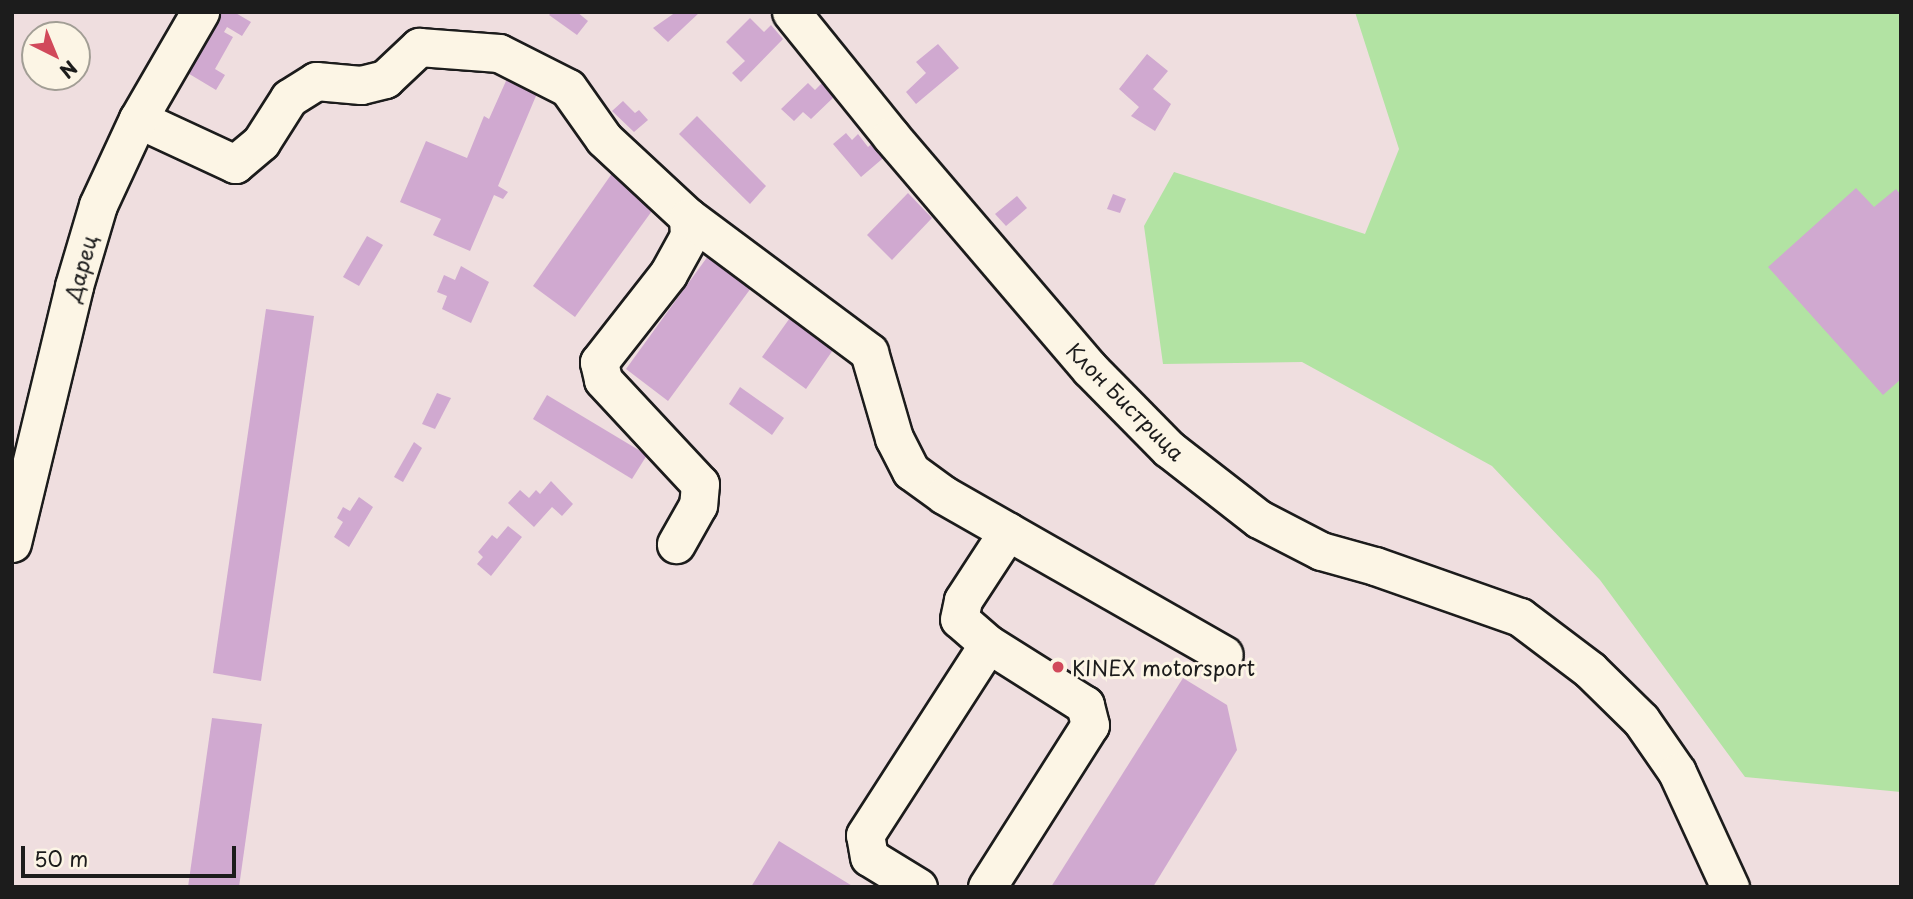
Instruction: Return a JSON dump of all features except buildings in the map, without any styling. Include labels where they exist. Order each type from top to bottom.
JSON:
[{"type":"street","name":"Дарец","points":[[12,543],[74,286],[99,205],[138,119],[200,12]]},
{"type":"street","name":"Клон Бистрица","points":[[791,12],[891,136],[1090,369],[1168,449],[1259,519],[1321,551],[1375,565],[1520,617],[1590,670],[1641,720],[1677,772],[1730,887]]},
{"type":"street","points":[[138,119],[235,164],[261,142],[289,98],[316,80],[361,85],[385,79],[419,47],[499,53],[568,88],[604,139],[688,217],[869,352],[894,438],[911,471],[944,495],[1224,655]]},
{"type":"street","points":[[676,544],[698,505],[700,484],[603,380],[599,362],[668,274],[689,236],[688,217]]},
{"type":"street","points":[[987,887],[1090,725],[1085,705],[988,644],[960,619],[963,600],[1008,531]]},
{"type":"street","points":[[918,887],[869,857],[865,835],[988,644]]},
{"type":"green space","points":[[1355,12],[1901,12],[1901,792],[1745,777],[1600,580],[1492,466],[1302,362],[1163,364],[1144,226],[1174,172],[1365,234],[1399,149]]},
{"type":"place","name":"KINEX motorsport","points":[[1058,667]]}]
